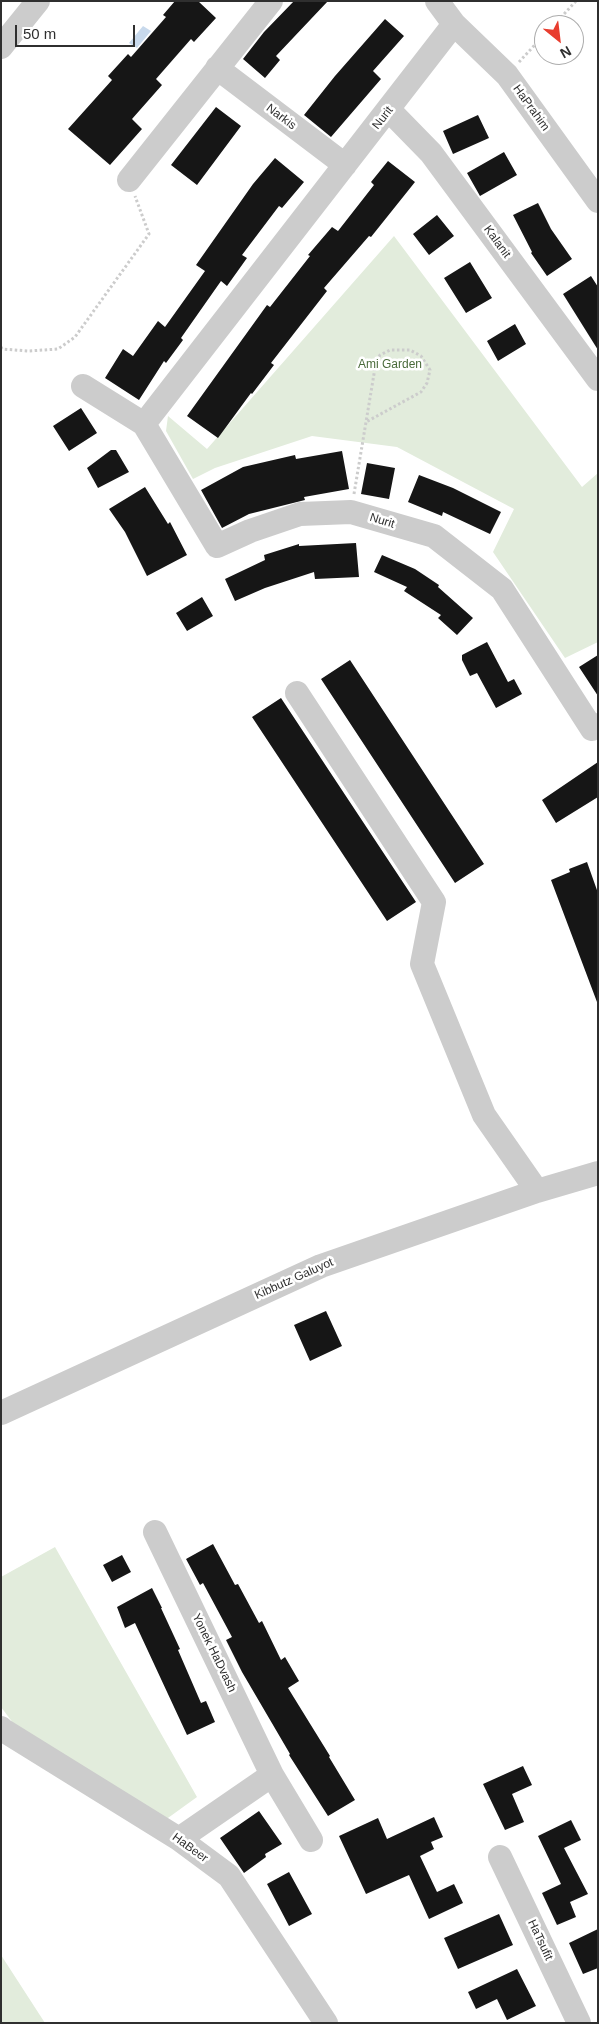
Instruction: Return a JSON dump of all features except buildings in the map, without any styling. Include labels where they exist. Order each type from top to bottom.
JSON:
[{"type":"street","points":[[1,47],[38,1]]},
{"type":"street","points":[[129,180],[271,1]]},
{"type":"street","name":"HaPrahim","points":[[437,1],[454,24],[507,75],[598,201]]},
{"type":"street","name":"Nurit","points":[[144,424],[454,24]]},
{"type":"street","name":"Narkis","points":[[217,68],[345,165]]},
{"type":"street","name":"Kalanit","points":[[389,110],[431,153],[598,379]]},
{"type":"street","name":"Nurit","points":[[83,386],[144,424],[217,546],[250,531],[300,514],[351,512],[434,536],[502,589],[592,729],[598,725]]},
{"type":"street","points":[[296,693],[434,902],[422,964],[484,1115],[537,1191]]},
{"type":"street","name":"Kibbutz Galuyot","points":[[1,1413],[321,1266],[537,1191],[598,1172]]},
{"type":"street","name":"Yonek HaDvash","points":[[154,1532],[272,1775],[311,1840]]},
{"type":"street","name":"HaBeer","points":[[1,1728],[179,1839],[229,1876],[326,2023]]},
{"type":"street","points":[[179,1839],[272,1775]]},
{"type":"street","name":"HaTsufit","points":[[500,1858],[579,2023]]},
{"type":"path","points":[[563,15],[576,1]]},
{"type":"path","points":[[507,75],[534,46]]},
{"type":"path","points":[[1,347],[2,349],[28,351],[58,349],[75,338],[149,234],[129,180]]},
{"type":"path","points":[[351,512],[366,422],[376,362],[380,355],[390,350],[410,350],[421,356],[430,370],[427,383],[420,392],[366,422]]},
{"type":"green space","name":"Ami Garden","points":[[394,236],[582,487],[598,473],[598,642],[565,658],[493,552],[514,509],[397,447],[312,436],[215,468],[193,479],[166,431],[168,416],[207,449]]},
{"type":"green space","points":[[55,1547],[197,1797],[161,1823],[16,1727],[1,1707],[1,1577]]},
{"type":"green space","points":[[1,1955],[45,2023],[1,2023]]},
{"type":"water","points":[[143,26],[151,31],[137,48],[129,43]]}]
